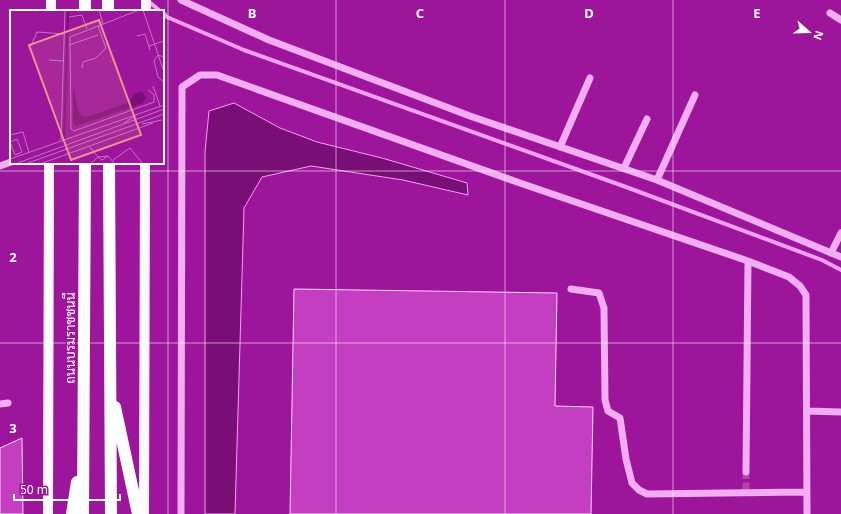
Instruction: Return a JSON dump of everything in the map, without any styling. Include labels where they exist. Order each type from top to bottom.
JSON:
[{"type":"highway","name":"ถนนบรมราชชนนี","points":[[83,514],[85,164]]},
{"type":"highway","points":[[109,164],[111,514]]},
{"type":"highway","points":[[110,382],[138,514]]},
{"type":"highway","points":[[72,514],[84,429]]},
{"type":"main road","points":[[48,514],[49,164]]},
{"type":"main road","points":[[144,514],[145,164]]},
{"type":"street","points":[[181,0],[269,40],[470,116],[657,180],[841,257]]},
{"type":"street","points":[[830,13],[841,20]]},
{"type":"street","points":[[181,514],[182,87],[200,75],[217,75],[528,186],[748,261],[789,277],[800,286],[806,295],[806,514]]},
{"type":"street","points":[[560,147],[590,78]]},
{"type":"street","points":[[657,180],[695,95]]},
{"type":"street","points":[[624,168],[647,119]]},
{"type":"street","points":[[0,166],[10,162]]},
{"type":"street","points":[[831,253],[841,233]]},
{"type":"street","points":[[746,472],[748,261]]},
{"type":"street","points":[[571,289],[599,293],[604,308],[605,400],[608,411],[620,418],[626,460],[632,483],[639,490],[647,494],[806,492]]},
{"type":"street","points":[[0,404],[8,403]]},
{"type":"street","points":[[807,411],[841,412]]},
{"type":"shaded area","points":[[234,103],[280,128],[317,142],[382,158],[467,183],[468,195],[403,180],[311,166],[262,177],[244,208],[235,514],[205,514],[205,152],[209,111]]},
{"type":"building","points":[[294,289],[557,293],[555,406],[593,407],[591,514],[290,514]]},
{"type":"building","points":[[22,438],[23,514],[0,514],[0,448]]},
{"type":"waterway","points":[[147,0],[159,10]]},
{"type":"waterway","points":[[164,14],[167,17],[244,50],[626,187],[822,260],[841,270]]},
{"type":"tunnel","points":[[746,472],[746,492]]}]
